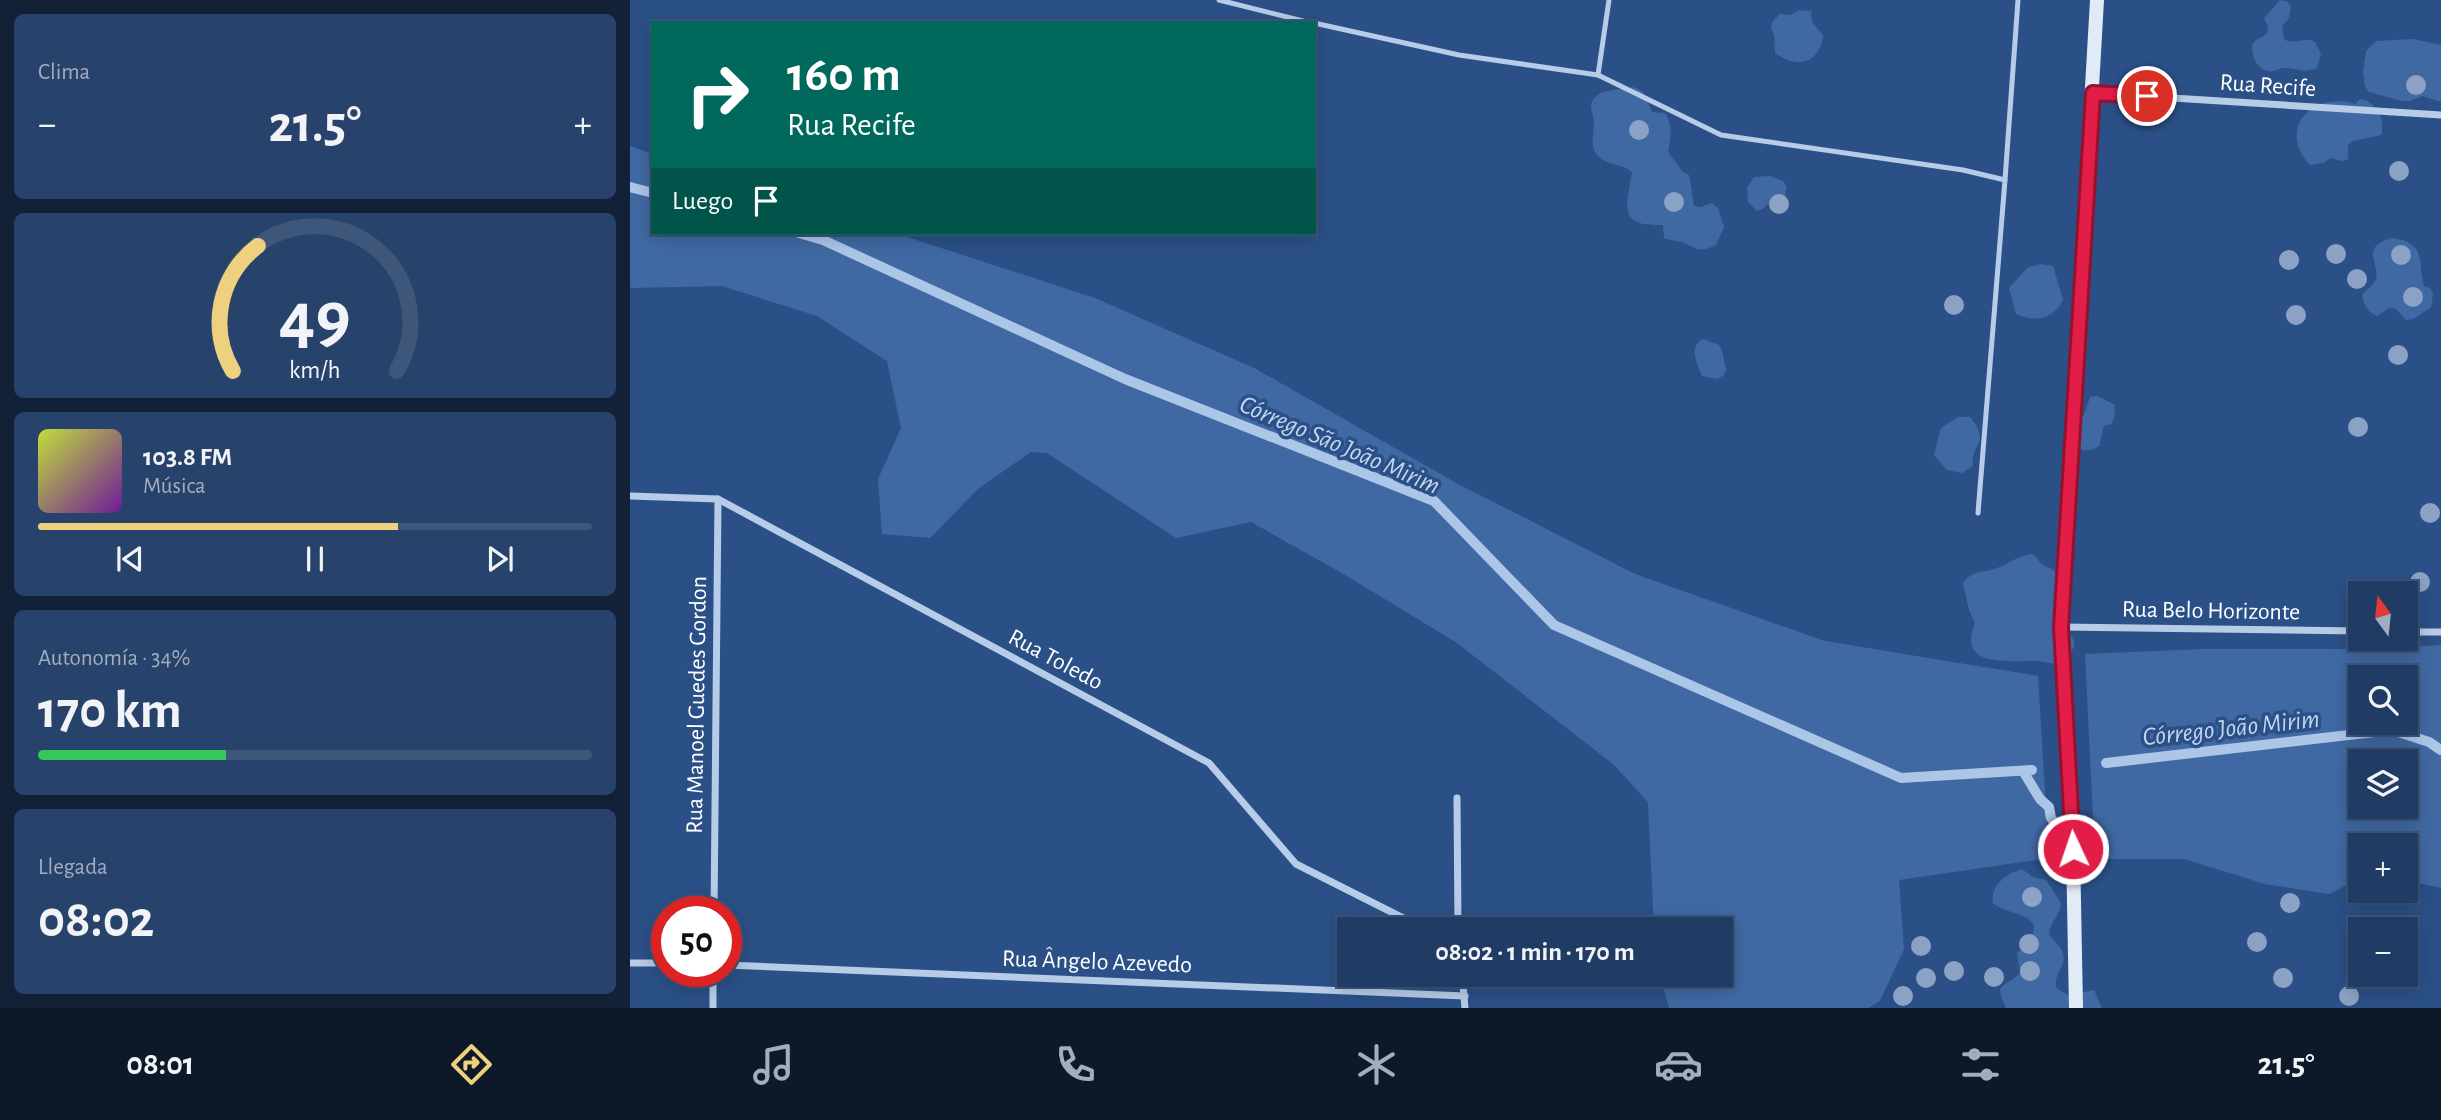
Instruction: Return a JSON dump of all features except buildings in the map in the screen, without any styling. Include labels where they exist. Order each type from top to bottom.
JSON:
[{"type":"main road","points":[[2076,1008],[2073,849],[2061,627],[2097,0]]},
{"type":"street","name":"Rua Recife","points":[[2093,93],[2441,115]]},
{"type":"street","name":"Rua Toledo","points":[[630,496],[718,499],[1209,763],[1296,864],[1401,917]]},
{"type":"street","name":"Rua Manoel Guedes Gordon","points":[[714,896],[718,499]]},
{"type":"street","name":"Rua Belo Horizonte","points":[[2061,627],[2348,631]]},
{"type":"street","points":[[2418,632],[2441,632]]},
{"type":"street","points":[[1457,798],[1458,917]]},
{"type":"street","points":[[630,963],[651,963]]},
{"type":"street","name":"Rua Ângelo Azevedo","points":[[742,966],[1465,996]]},
{"type":"street","points":[[713,987],[713,1008]]},
{"type":"street","points":[[1464,987],[1465,1008]]},
{"type":"lane","points":[[1219,0],[1305,21]]},
{"type":"lane","points":[[1598,75],[1609,0]]},
{"type":"lane","points":[[1978,513],[2018,0]]},
{"type":"lane","points":[[1316,24],[1459,55],[1598,75],[1721,135],[1963,170],[2005,180]]},
{"type":"shaded area","points":[[2280,0],[2288,2],[2291,7],[2289,18],[2282,26],[2284,39],[2292,42],[2315,42],[2321,54],[2317,68],[2304,71],[2285,68],[2270,71],[2260,68],[2256,61],[2252,45],[2267,34],[2268,27],[2264,18]]},
{"type":"shaded area","points":[[1799,10],[1811,11],[1812,22],[1823,35],[1821,45],[1812,58],[1799,62],[1775,53],[1771,27],[1780,14],[1790,15]]},
{"type":"shaded area","points":[[2413,39],[2441,45],[2441,102],[2423,96],[2402,101],[2369,92],[2365,86],[2363,72],[2366,51],[2376,41]]},
{"type":"shaded area","points":[[1632,87],[1643,93],[1652,112],[1665,113],[1668,118],[1671,132],[1668,152],[1683,172],[1689,175],[1694,206],[1712,203],[1718,208],[1724,227],[1716,245],[1702,249],[1668,240],[1664,238],[1663,225],[1649,225],[1632,218],[1627,205],[1632,172],[1606,161],[1595,151],[1592,101],[1603,92]]},
{"type":"shaded area","points":[[2360,99],[2371,103],[2378,112],[2382,123],[2381,135],[2353,141],[2348,145],[2348,159],[2342,161],[2330,158],[2324,163],[2310,165],[2300,151],[2297,138],[2298,126],[2304,116],[2325,103],[2340,101],[2355,104]]},
{"type":"shaded area","points":[[630,146],[651,153],[651,235],[901,235],[1095,298],[1254,368],[1458,484],[1635,574],[1825,641],[2038,676],[2049,858],[1899,880],[1904,949],[1880,1001],[1868,1008],[1669,1008],[1663,987],[1733,987],[1733,917],[1653,917],[1648,802],[1613,764],[1457,643],[1251,522],[1176,538],[1047,453],[1031,452],[979,488],[930,538],[882,534],[878,479],[901,428],[887,361],[817,316],[722,286],[630,288]]},
{"type":"shaded area","points":[[1770,176],[1783,181],[1787,187],[1784,200],[1780,205],[1767,204],[1757,211],[1748,202],[1747,188],[1754,177]]},
{"type":"shaded area","points":[[2392,238],[2403,240],[2416,249],[2424,286],[2430,288],[2433,294],[2431,307],[2413,319],[2406,320],[2396,309],[2389,308],[2377,316],[2368,310],[2363,299],[2362,295],[2376,279],[2373,251],[2376,246]]},
{"type":"shaded area","points":[[2040,264],[2053,266],[2063,300],[2054,311],[2043,318],[2023,317],[2016,314],[2009,288],[2027,268]]},
{"type":"shaded area","points":[[1703,339],[1719,345],[1722,351],[1726,370],[1723,376],[1716,379],[1702,376],[1696,361],[1696,346]]},
{"type":"shaded area","points":[[2097,396],[2115,405],[2114,419],[2111,424],[2104,426],[2099,446],[2083,450],[2074,445],[2073,426],[2084,415],[2090,397]]},
{"type":"shaded area","points":[[1958,417],[1970,417],[1980,438],[1974,452],[1973,466],[1962,473],[1947,470],[1934,455],[1941,428]]},
{"type":"shaded area","points":[[2032,554],[2060,578],[2064,623],[2073,640],[2072,650],[2058,663],[1987,659],[1973,648],[1971,637],[1975,623],[1963,583],[1974,574]]},
{"type":"shaded area","points":[[2441,645],[2441,888],[2418,883],[2418,833],[2348,833],[2348,884],[2329,894],[2265,884],[2184,859],[2095,859],[2085,654],[2204,649],[2418,651],[2418,646]]},
{"type":"shaded area","points":[[2022,869],[2033,877],[2046,880],[2061,903],[2049,934],[2061,948],[2064,958],[2056,988],[2068,995],[2094,990],[2102,1008],[2006,1008],[2000,989],[2020,972],[2017,953],[2032,940],[2034,925],[2026,917],[1993,903],[1993,897],[2001,881]]},
{"type":"waterway","name":"Córrego São João Mirim","points":[[630,187],[651,192]]},
{"type":"waterway","name":"Córrego São João Mirim","points":[[806,235],[823,240],[1125,379],[1434,501],[1554,625],[1901,778],[2032,770]]},
{"type":"waterway","name":"Córrego João Mirim","points":[[2106,763],[2392,730],[2429,742],[2441,750]]},
{"type":"waterway","points":[[2023,771],[2040,799],[2049,807],[2051,818],[2071,845]]},
{"type":"route","points":[[2073,849],[2061,627],[2093,93],[2147,96]]}]
